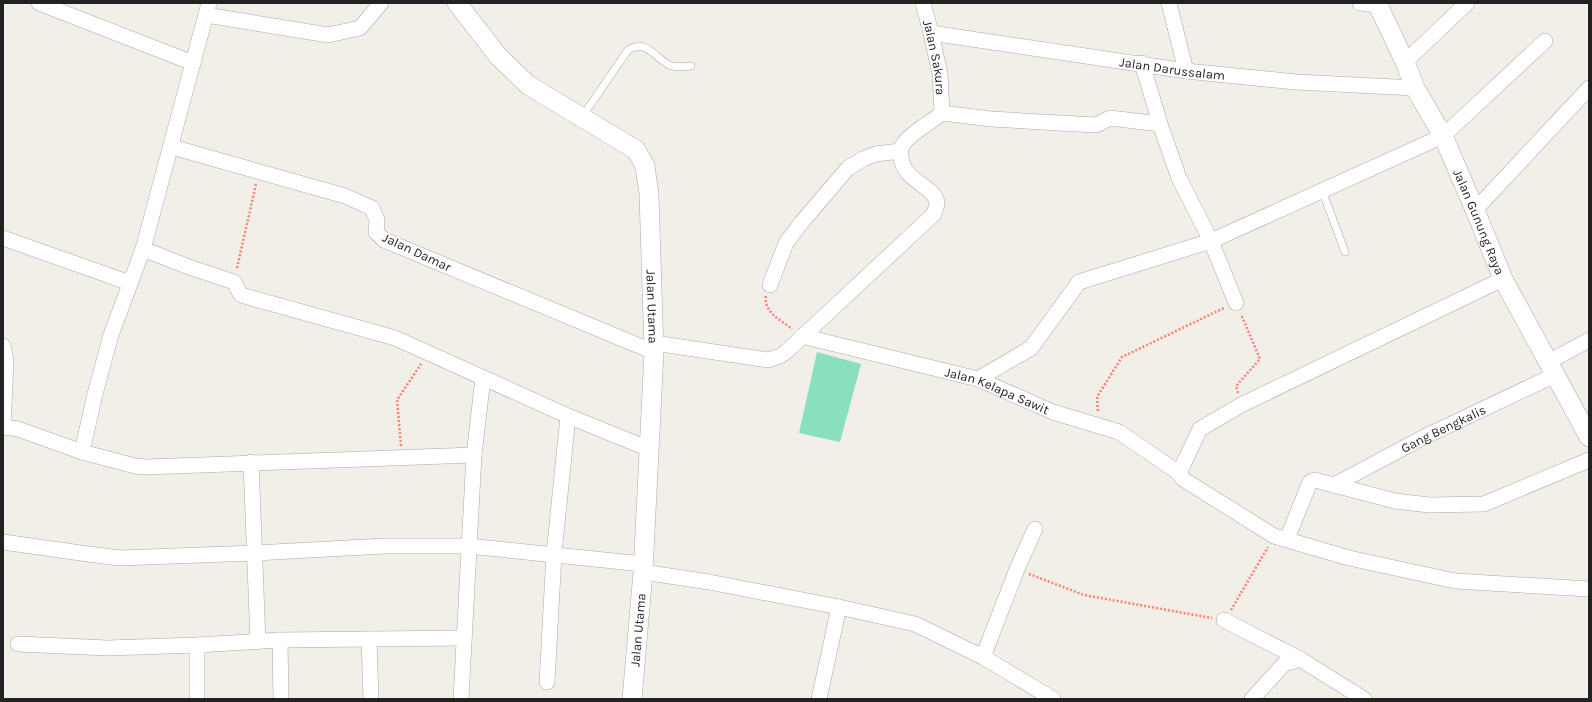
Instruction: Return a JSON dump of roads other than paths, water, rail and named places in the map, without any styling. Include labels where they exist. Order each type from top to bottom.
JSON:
[{"type":"street","points":[[39,3],[193,63]]},
{"type":"street","name":"Jalan Utama","points":[[457,3],[498,56],[528,85],[636,150],[645,166],[649,194],[654,348],[643,568],[632,699]]},
{"type":"street","name":"Jalan Sakura","points":[[923,3],[940,74],[942,113]]},
{"type":"street","points":[[1169,3],[1186,71]]},
{"type":"street","points":[[1405,62],[1468,3]]},
{"type":"street","points":[[82,452],[95,394],[111,334],[143,249],[172,147],[208,9],[328,35],[360,28],[377,4]]},
{"type":"street","name":"Jalan Gunung Raya","points":[[1372,4],[1405,62],[1415,88],[1443,136],[1502,278],[1589,437]]},
{"type":"street","name":"Jalan Darussalam","points":[[931,33],[1186,71],[1296,82],[1415,88]]},
{"type":"street","points":[[978,379],[1031,348],[1079,282],[1211,241],[1443,136],[1545,41]]},
{"type":"street","points":[[1142,64],[1160,124],[1179,178],[1211,241],[1236,303]]},
{"type":"street","points":[[1475,210],[1589,88]]},
{"type":"street","points":[[654,348],[768,360],[774,359],[783,354],[934,214],[937,204],[935,198],[932,193],[906,172],[900,151],[904,142],[942,113],[992,119],[1096,125],[1110,118],[1160,124]]},
{"type":"street","name":"Jalan Damar","points":[[172,147],[345,196],[372,208],[377,220],[376,232],[384,240],[654,348]]},
{"type":"street","points":[[770,285],[786,243],[848,168],[863,159],[876,154],[900,151]]},
{"type":"street","points":[[3,238],[130,283]]},
{"type":"street","points":[[143,249],[189,267],[234,282],[241,295],[395,338],[568,416],[649,449]]},
{"type":"street","points":[[1179,473],[1200,428],[1243,404],[1502,278]]},
{"type":"street","name":"Jalan Kelapa Sawit","points":[[802,336],[978,379],[1053,412],[1119,432],[1179,473],[1183,479],[1280,538],[1349,558],[1454,581],[1589,589]]},
{"type":"street","name":"Gang Bengkalis","points":[[1334,485],[1551,369],[1589,340]]},
{"type":"street","points":[[3,346],[6,360],[3,427],[18,429],[82,452],[135,466],[146,467],[474,455]]},
{"type":"street","points":[[461,699],[474,455],[483,378]]},
{"type":"street","points":[[547,682],[554,554],[568,416]]},
{"type":"street","points":[[1280,538],[1310,482],[1315,480],[1395,501],[1429,505],[1484,504],[1589,460]]},
{"type":"street","points":[[251,462],[258,642]]},
{"type":"street","points":[[983,657],[1017,569],[1035,529]]},
{"type":"street","points":[[3,542],[120,558],[384,546],[468,546],[554,554],[643,568],[916,624],[983,657],[1053,699]]},
{"type":"street","points":[[819,699],[839,607]]},
{"type":"street","points":[[1224,620],[1300,659],[1364,699]]},
{"type":"street","points":[[18,644],[108,648],[280,640],[464,638]]},
{"type":"street","points":[[369,639],[371,699]]},
{"type":"street","points":[[280,640],[281,699]]},
{"type":"street","points":[[197,645],[197,699]]},
{"type":"street","points":[[1252,699],[1284,664],[1300,659]]},
{"type":"lane","points":[[582,117],[628,50],[635,45],[645,47],[670,65],[681,67],[691,66]]},
{"type":"lane","points":[[1322,190],[1345,252]]}]
